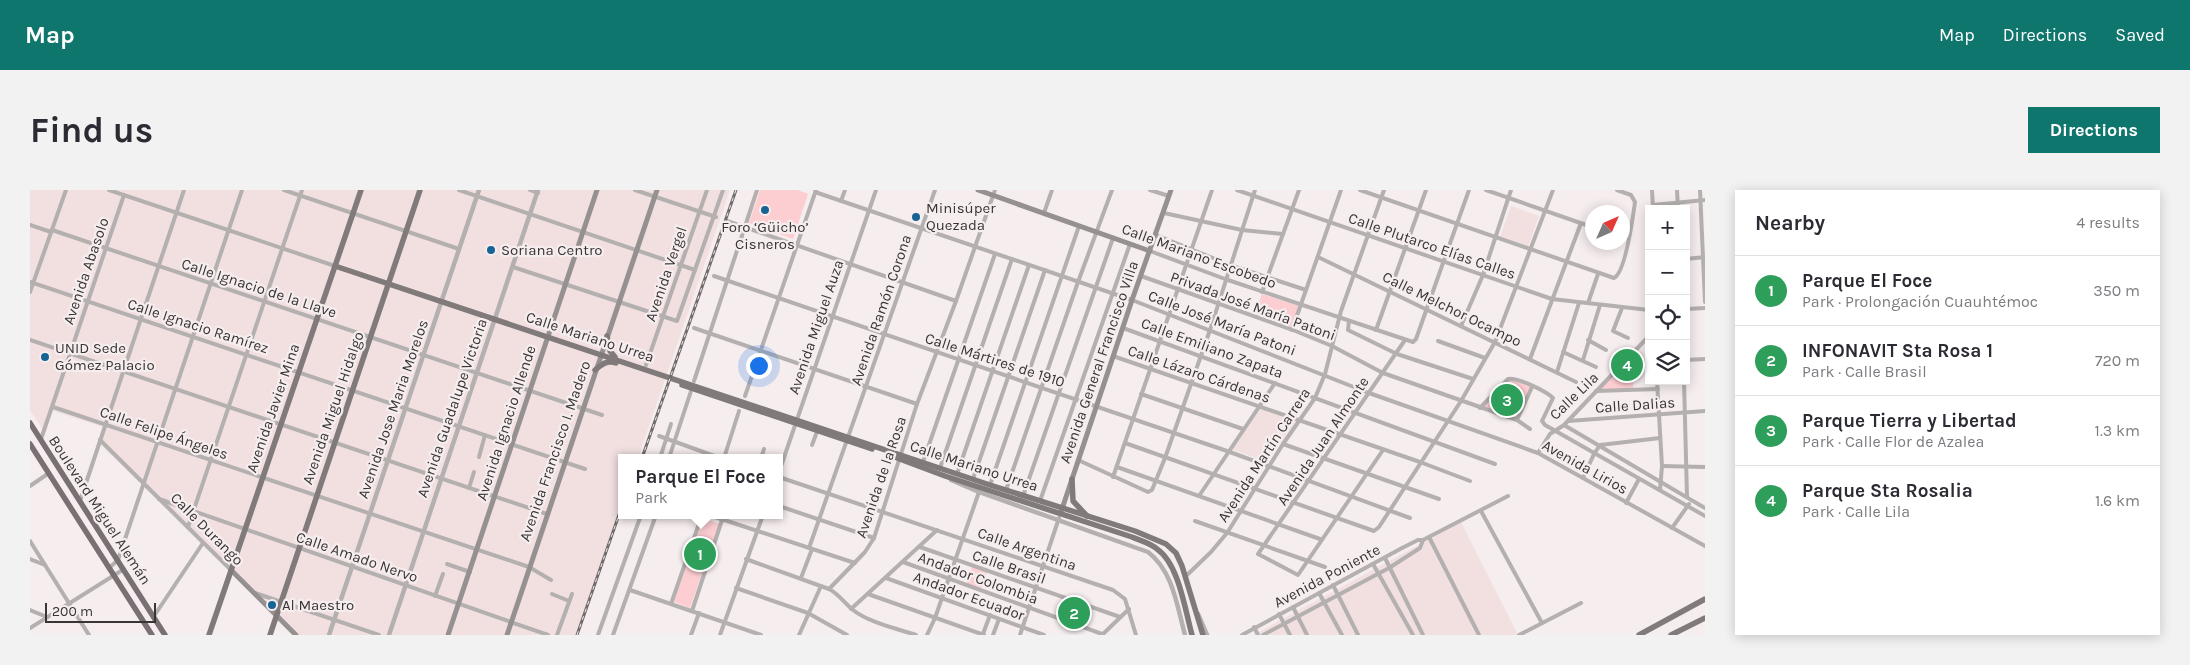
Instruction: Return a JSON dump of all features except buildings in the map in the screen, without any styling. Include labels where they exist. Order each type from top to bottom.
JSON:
[{"type":"highway","name":"Boulevard Miguel Alemán","points":[[30,423],[166,635]]},
{"type":"highway","name":"Boulevard Miguel Alemán","points":[[30,444],[152,635]]},
{"type":"main road","name":"Avenida Javier Mina","points":[[209,635],[361,190]]},
{"type":"main road","name":"Avenida Miguel Hidalgo","points":[[270,635],[420,190]]},
{"type":"main road","name":"Avenida Ignacio Allende","points":[[448,635],[597,190]]},
{"type":"main road","name":"Avenida Francisco I. Madero","points":[[507,635],[606,336],[657,190]]},
{"type":"main road","name":"Calle Mariano Escobedo","points":[[978,190],[994,193],[1150,251]]},
{"type":"main road","name":"Avenida General Francisco Villa","points":[[1060,515],[1171,190]]},
{"type":"main road","name":"Calle Mariano Urrea","points":[[335,266],[548,336],[847,439],[1040,501],[1060,515]]},
{"type":"main road","points":[[606,336],[610,351],[619,360]]},
{"type":"main road","name":"Calle Mariano Urrea","points":[[595,370],[610,361],[796,421]]},
{"type":"main road","name":"Calle Mariano Urrea","points":[[900,456],[945,476],[1060,515]]},
{"type":"main road","points":[[1072,479],[1073,501],[1088,518]]},
{"type":"main road","points":[[1060,515],[1088,518],[1135,531],[1166,544],[1178,557],[1186,576],[1203,635]]},
{"type":"main road","points":[[1060,515],[1132,537],[1157,549],[1169,562],[1178,598],[1192,635]]},
{"type":"main road","name":"Calle Durango","points":[[231,570],[296,635]]},
{"type":"main road","points":[[1638,635],[1705,599]]},
{"type":"main road","points":[[1671,635],[1702,619],[1705,614]]},
{"type":"street","points":[[30,292],[66,190]]},
{"type":"street","name":"Calle Mariano Urrea","points":[[109,190],[335,266]]},
{"type":"street","points":[[80,501],[184,190]]},
{"type":"street","points":[[109,568],[118,560],[242,190]]},
{"type":"street","points":[[284,190],[459,249]]},
{"type":"street","points":[[188,527],[302,190]]},
{"type":"street","points":[[459,190],[695,270]]},
{"type":"street","name":"Avenida Jose Maria Morelos","points":[[329,635],[479,190]]},
{"type":"street","points":[[530,190],[538,191]]},
{"type":"street","points":[[635,190],[715,216]]},
{"type":"street","name":"Avenida Vergel","points":[[646,365],[707,190]]},
{"type":"street","points":[[512,267],[677,321],[723,190]]},
{"type":"street","points":[[694,381],[757,190]]},
{"type":"street","points":[[841,201],[845,190]]},
{"type":"street","name":"Avenida Miguel Auza","points":[[783,460],[876,190]]},
{"type":"street","name":"Avenida Ramón Corona","points":[[801,578],[818,519],[904,282],[935,190]]},
{"type":"street","points":[[1044,213],[1052,190]]},
{"type":"street","points":[[1006,490],[1112,190]]},
{"type":"street","points":[[1150,190],[1169,196]]},
{"type":"street","points":[[1114,477],[1212,190]]},
{"type":"street","name":"Calle Plutarco Elías Calles","points":[[1237,190],[1552,299],[1645,310]]},
{"type":"street","points":[[1078,460],[1149,492],[1157,481],[1210,330],[1255,190]]},
{"type":"street","points":[[1262,292],[1299,190]]},
{"type":"street","points":[[1292,330],[1341,190]]},
{"type":"street","points":[[1360,190],[1614,278],[1619,274],[1626,250]]},
{"type":"street","name":"Avenida Martín Carrera","points":[[1186,576],[1227,534],[1282,444],[1315,398],[1324,374],[1345,300],[1384,190]]},
{"type":"street","points":[[1376,330],[1426,190]]},
{"type":"street","points":[[1427,309],[1469,190]]},
{"type":"street","points":[[1486,190],[1585,224]]},
{"type":"street","points":[[1462,326],[1482,275],[1511,190]]},
{"type":"street","points":[[1125,443],[1335,519],[1372,531],[1377,530],[1448,422],[1495,342],[1553,190]]},
{"type":"street","points":[[1617,190],[1631,195],[1635,199],[1630,233]]},
{"type":"street","points":[[1652,190],[1653,205]]},
{"type":"street","points":[[1677,190],[1678,203]]},
{"type":"street","points":[[1700,190],[1703,200],[1705,302]]},
{"type":"street","name":"Avenida Guadalupe Victoria","points":[[389,635],[538,191]]},
{"type":"street","points":[[745,396],[816,191]]},
{"type":"street","name":"Calle José María Patoni","points":[[816,191],[974,248],[1132,300],[1448,422]]},
{"type":"street","name":"Avenida de la Rosa","points":[[829,589],[855,563],[874,538],[917,404],[994,193]]},
{"type":"street","name":"Avenida Abasolo","points":[[40,439],[53,407],[124,195]]},
{"type":"street","points":[[1666,205],[1703,200]]},
{"type":"street","points":[[1164,212],[1242,230],[1283,234]]},
{"type":"street","points":[[727,220],[956,301]]},
{"type":"street","points":[[1530,359],[1581,223]]},
{"type":"street","name":"Calle Ignacio de la Llave","points":[[30,225],[211,283],[602,415]]},
{"type":"street","points":[[990,485],[1079,226]]},
{"type":"street","points":[[1156,235],[1230,265],[1306,290]]},
{"type":"street","points":[[1023,496],[1113,238]]},
{"type":"street","points":[[1040,501],[1130,244]]},
{"type":"street","name":"Calle Mariano Escobedo","points":[[1150,251],[1262,292],[1413,342],[1427,309]]},
{"type":"street","points":[[923,462],[995,254]]},
{"type":"street","name":"Calle Melchor Ocampo","points":[[1318,257],[1576,382]]},
{"type":"street","points":[[1690,259],[1704,257]]},
{"type":"street","points":[[940,468],[1012,259]]},
{"type":"street","points":[[957,474],[1029,265]]},
{"type":"street","points":[[973,479],[1045,270]]},
{"type":"street","points":[[1588,303],[1598,274]]},
{"type":"street","name":"Calle Mártires de 1910","points":[[714,276],[884,336],[1227,451],[1410,518]]},
{"type":"street","name":"Privada José María Patoni","points":[[1141,276],[1292,330],[1332,346],[1383,373],[1517,420],[1530,429]]},
{"type":"street","name":"Calle Ignacio Ramírez","points":[[32,283],[585,470]]},
{"type":"street","points":[[1557,372],[1579,302]]},
{"type":"street","points":[[1582,360],[1600,305]]},
{"type":"street","points":[[1622,308],[1613,331],[1628,338]]},
{"type":"street","points":[[1690,309],[1705,308]]},
{"type":"street","points":[[1349,321],[1348,330],[1397,354],[1473,379]]},
{"type":"street","points":[[694,328],[917,404]]},
{"type":"street","name":"Calle Emiliano Zapata","points":[[1123,328],[1495,464]]},
{"type":"street","points":[[30,340],[547,514]]},
{"type":"street","name":"Avenida Juan Almonte","points":[[1307,560],[1298,575],[1258,554],[1405,340]]},
{"type":"street","points":[[1588,340],[1606,350]]},
{"type":"street","name":"Calle Lila","points":[[1538,453],[1554,431],[1564,425],[1645,340]]},
{"type":"street","points":[[1438,341],[1485,358]]},
{"type":"street","points":[[1563,352],[1596,367]]},
{"type":"street","name":"Calle Lázaro Cárdenas","points":[[1113,356],[1470,481]]},
{"type":"street","points":[[1690,360],[1705,358]]},
{"type":"street","points":[[1480,408],[1508,379],[1516,380],[1532,387],[1553,398],[1542,421],[1554,431],[1703,515],[1705,507],[1564,425]]},
{"type":"street","points":[[1199,496],[1214,475],[1227,451],[1275,383]]},
{"type":"street","points":[[1658,385],[1662,466],[1660,490]]},
{"type":"street","points":[[1672,528],[1687,506],[1689,498],[1686,466],[1684,385]]},
{"type":"street","points":[[1517,420],[1532,387]]},
{"type":"street","points":[[1596,391],[1658,389]]},
{"type":"street","points":[[670,454],[691,391]]},
{"type":"street","points":[[1142,394],[1242,429]]},
{"type":"street","name":"Calle Felipe Ángeles","points":[[53,407],[529,567],[551,580]]},
{"type":"street","points":[[725,454],[739,411]]},
{"type":"street","name":"Calle Dalias","points":[[1567,421],[1705,411]]},
{"type":"street","name":"Avenida Lirios","points":[[1448,422],[1538,453],[1705,546]]},
{"type":"street","points":[[661,454],[671,424]]},
{"type":"street","points":[[812,445],[818,429]]},
{"type":"street","points":[[479,457],[485,436]]},
{"type":"street","points":[[659,436],[709,454]]},
{"type":"street","points":[[1583,478],[1600,445],[1660,438]]},
{"type":"street","name":"Calle Durango","points":[[100,440],[231,570]]},
{"type":"street","points":[[1282,444],[1439,499]]},
{"type":"street","points":[[762,454],[764,449]]},
{"type":"street","points":[[1307,560],[1365,473],[1383,450]]},
{"type":"street","points":[[1662,466],[1705,467]]},
{"type":"street","points":[[1117,467],[1320,539]]},
{"type":"street","points":[[469,488],[474,472]]},
{"type":"street","points":[[30,486],[49,473]]},
{"type":"street","points":[[945,476],[978,492],[1060,515],[1020,635]]},
{"type":"street","name":"Calle Argentina","points":[[783,478],[1114,590],[1125,599],[1136,635]]},
{"type":"street","points":[[1626,503],[1639,479]]},
{"type":"street","points":[[927,635],[935,618],[978,492]]},
{"type":"street","name":"Avenida Poniente","points":[[1243,635],[1254,627],[1412,543],[1430,537],[1508,496]]},
{"type":"street","name":"Calle Amado Nervo","points":[[159,499],[548,635]]},
{"type":"street","points":[[783,507],[874,538]]},
{"type":"street","points":[[1481,511],[1542,623]]},
{"type":"street","points":[[598,635],[640,519]]},
{"type":"street","points":[[613,635],[655,519]]},
{"type":"street","points":[[671,604],[701,519]]},
{"type":"street","points":[[720,635],[762,519]]},
{"type":"street","points":[[692,611],[722,520],[855,563]]},
{"type":"street","points":[[1195,521],[1227,534],[1325,566]]},
{"type":"street","points":[[852,609],[937,530]]},
{"type":"street","points":[[1430,537],[1479,635]]},
{"type":"street","name":"Avenida Poniente","points":[[1263,635],[1389,568],[1420,548],[1423,540]]},
{"type":"street","points":[[30,541],[89,635]]},
{"type":"street","points":[[154,616],[203,543]]},
{"type":"street","name":"Calle Brasil","points":[[920,547],[955,561],[1120,617]]},
{"type":"street","points":[[1384,558],[1423,635]]},
{"type":"street","points":[[30,559],[45,564]]},
{"type":"street","points":[[746,559],[829,589],[838,594],[852,609],[865,618],[916,635]]},
{"type":"street","name":"Andador Colombia","points":[[903,562],[948,580],[1102,634]]},
{"type":"street","points":[[447,564],[470,572]]},
{"type":"street","points":[[1373,564],[1413,635]]},
{"type":"street","points":[[30,628],[124,569]]},
{"type":"street","points":[[436,596],[443,574]]},
{"type":"street","name":"Andador Ecuador","points":[[886,578],[1044,635]]},
{"type":"street","points":[[800,634],[821,586]]},
{"type":"street","points":[[1333,586],[1358,635]]},
{"type":"street","points":[[736,588],[808,613],[847,635]]},
{"type":"street","points":[[630,590],[761,635]]},
{"type":"street","points":[[253,593],[379,635]]},
{"type":"street","points":[[552,594],[569,601]]},
{"type":"street","points":[[557,635],[572,594]]},
{"type":"street","points":[[868,594],[984,635],[990,615]]},
{"type":"street","points":[[1319,594],[1342,635]]},
{"type":"street","points":[[1178,598],[1186,635]]},
{"type":"street","points":[[1520,635],[1580,603]]},
{"type":"street","points":[[1293,607],[1308,635]]},
{"type":"street","points":[[1102,634],[1129,608]]},
{"type":"street","points":[[30,610],[48,617]]},
{"type":"street","points":[[1195,610],[1202,620],[1207,635]]},
{"type":"street","points":[[691,635],[699,614]]},
{"type":"street","points":[[1279,614],[1290,635]]},
{"type":"street","points":[[992,635],[999,618]]},
{"type":"street","points":[[1254,627],[1258,635]]},
{"type":"shaded area","points":[[30,190],[730,190],[639,454],[618,454],[618,514],[576,635],[294,635],[100,444],[106,428],[53,411],[45,433],[30,410]]},
{"type":"shaded area","points":[[760,190],[798,190],[808,194],[793,239],[749,223]]},
{"type":"shaded area","points":[[1511,206],[1539,216],[1528,247],[1500,237]]},
{"type":"shaded area","points":[[1262,294],[1299,306],[1292,327],[1255,313]]},
{"type":"shaded area","points":[[1634,352],[1633,389],[1596,391]]},
{"type":"shaded area","points":[[1511,379],[1531,387],[1517,418],[1483,406]]},
{"type":"shaded area","points":[[1259,408],[1296,421],[1267,462],[1231,449]]},
{"type":"shaded area","points":[[703,519],[719,524],[690,608],[674,602]]},
{"type":"shaded area","points":[[1461,522],[1518,635],[1253,635]]},
{"type":"shaded area","points":[[972,567],[987,572],[980,591],[966,586]]},
{"type":"shaded area","points":[[1070,600],[1085,605],[1079,626],[1063,620]]},
{"type":"railway","points":[[643,454],[736,190]]},
{"type":"railway","points":[[577,635],[618,518]]},
{"type":"place","name":"Foro ‘Güicho’ Cisneros","points":[[765,210]]},
{"type":"place","name":"Minisúper Quezada","points":[[916,217]]},
{"type":"place","name":"Soriana Centro","points":[[491,250]]},
{"type":"place","name":"UNID Sede Gómez Palacio","points":[[45,357]]},
{"type":"place","name":"Parque Sta Rosalia","points":[[1627,365]]},
{"type":"place","name":"Parque Tierra y Libertad","points":[[1507,400]]},
{"type":"place","name":"Parque El Foce","points":[[700,554]]},
{"type":"place","name":"Al Maestro","points":[[272,605]]},
{"type":"place","name":"INFONAVIT Sta Rosa 1","points":[[1074,613]]}]
